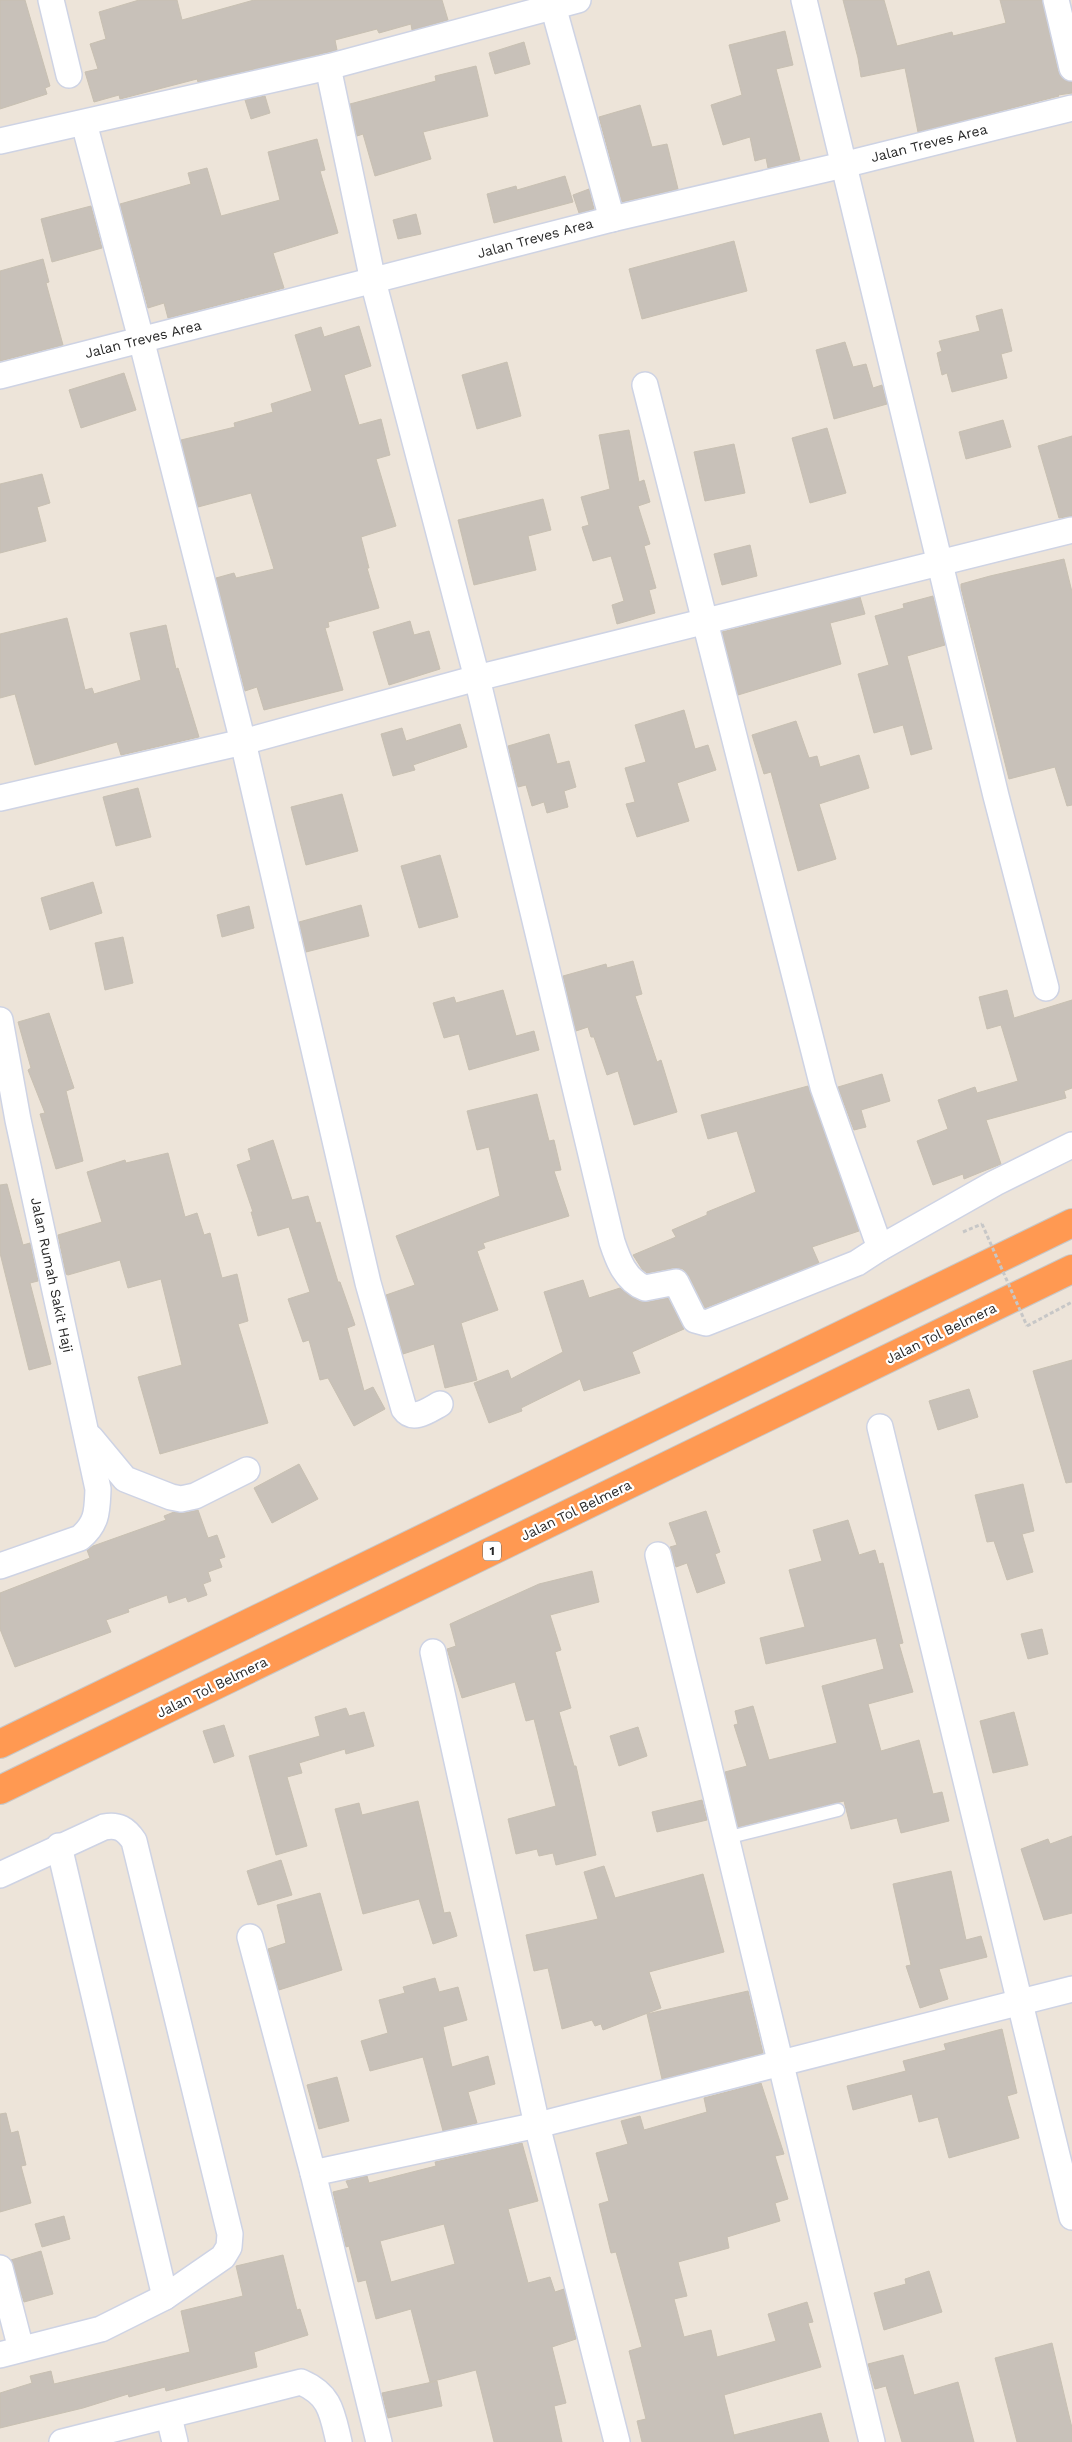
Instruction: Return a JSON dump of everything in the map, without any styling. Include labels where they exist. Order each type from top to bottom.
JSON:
[{"type":"highway","points":[[0,1744],[1072,1223]]},
{"type":"highway","name":"Jalan Tol Belmera","points":[[0,1790],[1072,1269]]},
{"type":"street","points":[[0,142],[328,67],[578,0]]},
{"type":"street","points":[[804,0],[942,564],[996,796],[1046,988]]},
{"type":"street","points":[[1056,0],[1072,68]]},
{"type":"street","points":[[55,1],[69,75]]},
{"type":"street","points":[[553,6],[612,218]]},
{"type":"street","points":[[328,67],[373,280],[477,678],[612,1242],[623,1268],[631,1278],[645,1288],[676,1282],[692,1315],[700,1323],[706,1323],[857,1263],[995,1183],[1072,1145]]},
{"type":"street","name":"Jalan Treves Area","points":[[0,376],[612,218],[843,165],[1072,108]]},
{"type":"street","points":[[84,123],[243,742],[368,1283],[404,1409],[407,1413],[415,1415],[440,1404]]},
{"type":"street","points":[[645,385],[823,1087],[880,1248]]},
{"type":"street","points":[[0,798],[243,742],[477,678],[942,564],[1072,530]]},
{"type":"street","name":"Jalan Rumah Sakit Haji","points":[[0,1020],[18,1120],[88,1434],[98,1489],[96,1513],[91,1529],[80,1538],[0,1566]]},
{"type":"street","points":[[880,1427],[1072,2217]]},
{"type":"street","points":[[88,1434],[109,1463],[125,1479],[171,1498],[181,1499],[195,1496],[247,1470]]},
{"type":"street","points":[[658,1555],[872,2442]]},
{"type":"street","points":[[433,1652],[536,2125],[617,2442]]},
{"type":"street","points":[[0,1875],[59,1846],[112,1825],[122,1828],[134,1841],[230,2234],[229,2247],[223,2258],[165,2297],[101,2329],[10,2352],[0,2268]]},
{"type":"street","points":[[59,1846],[165,2297]]},
{"type":"street","points":[[250,1937],[314,2173],[379,2442]]},
{"type":"street","points":[[314,2173],[536,2125],[780,2065],[1072,1989]]},
{"type":"street","points":[[62,2442],[169,2417],[301,2382],[316,2388],[326,2400],[340,2442]]},
{"type":"street","points":[[169,2417],[175,2442]]},
{"type":"lane","points":[[726,1838],[838,1810]]},
{"type":"path","points":[[982,1224],[1027,1326],[1072,1302]]},
{"type":"building","points":[[0,0],[25,0],[50,86],[45,88],[47,94],[0,109]]},
{"type":"building","points":[[139,0],[177,0],[182,20],[254,0],[442,0],[448,20],[412,30],[411,24],[379,33],[377,29],[335,40],[337,50],[198,82],[197,79],[120,99],[119,95],[94,102],[85,72],[98,69],[90,44],[106,39],[99,12]]},
{"type":"building","points":[[843,0],[884,0],[897,46],[952,32],[953,36],[1006,23],[1000,0],[1042,0],[1058,71],[1062,78],[1072,82],[1072,93],[918,132],[905,68],[861,77]]},
{"type":"building","points":[[785,31],[793,65],[776,69],[800,160],[768,168],[766,158],[755,161],[750,137],[723,145],[711,105],[742,95],[729,45]]},
{"type":"building","points":[[524,42],[530,64],[495,74],[489,53]]},
{"type":"building","points":[[476,66],[488,116],[423,132],[431,159],[375,176],[363,134],[357,136],[350,104],[436,81],[435,76]]},
{"type":"building","points":[[265,96],[270,113],[251,119],[245,100]]},
{"type":"building","points":[[640,105],[652,147],[667,144],[678,189],[622,202],[599,117]]},
{"type":"building","points":[[317,139],[325,170],[320,171],[338,233],[273,253],[284,288],[168,318],[164,303],[148,308],[120,204],[191,184],[188,173],[207,168],[221,216],[280,200],[268,152]]},
{"type":"building","points":[[565,176],[573,202],[494,223],[487,194],[516,186],[517,190]]},
{"type":"building","points":[[589,189],[594,209],[579,213],[573,195]]},
{"type":"building","points":[[91,206],[102,248],[52,262],[41,219]]},
{"type":"building","points":[[416,214],[421,234],[398,239],[393,220]]},
{"type":"building","points":[[734,241],[747,291],[642,319],[629,269]]},
{"type":"building","points":[[43,259],[49,282],[46,283],[63,345],[0,361],[0,271]]},
{"type":"building","points":[[1002,309],[1012,351],[1001,354],[1007,378],[952,392],[947,373],[942,375],[937,353],[942,351],[939,341],[980,331],[976,316]]},
{"type":"building","points":[[359,326],[371,366],[344,375],[359,425],[381,419],[390,455],[376,459],[396,526],[361,537],[369,568],[367,568],[379,608],[328,622],[329,627],[325,628],[343,690],[264,710],[257,687],[245,691],[216,578],[234,573],[236,578],[274,569],[251,493],[198,507],[181,440],[235,427],[234,423],[273,412],[271,404],[312,391],[295,335],[321,327],[324,337]]},
{"type":"building","points":[[845,342],[853,367],[866,364],[873,388],[882,385],[887,404],[834,419],[816,350]]},
{"type":"building","points":[[507,362],[521,416],[477,429],[462,375]]},
{"type":"building","points":[[124,373],[136,410],[81,428],[69,390]]},
{"type":"building","points":[[1003,420],[1011,447],[966,459],[959,432]]},
{"type":"building","points":[[827,428],[846,493],[810,503],[792,438]]},
{"type":"building","points":[[629,430],[639,482],[644,480],[650,502],[638,506],[650,544],[644,546],[656,588],[649,590],[655,613],[617,624],[612,605],[624,601],[611,556],[593,561],[582,527],[589,525],[581,497],[610,489],[599,435]]},
{"type":"building","points":[[1072,436],[1072,516],[1059,518],[1038,446]]},
{"type":"building","points":[[734,444],[745,493],[705,501],[694,452]]},
{"type":"building","points":[[42,474],[50,503],[37,507],[46,541],[0,553],[0,484]]},
{"type":"building","points":[[543,499],[551,530],[528,536],[536,570],[474,585],[458,520]]},
{"type":"building","points":[[750,545],[757,576],[722,585],[714,554]]},
{"type":"building","points":[[1064,559],[1072,592],[1072,805],[1067,806],[1055,767],[1009,779],[961,588],[961,584]]},
{"type":"building","points":[[933,596],[945,645],[907,656],[932,749],[911,755],[903,725],[874,733],[858,674],[889,665],[875,616],[904,608],[903,604]]},
{"type":"building","points":[[860,597],[865,614],[830,623],[841,664],[738,695],[722,632]]},
{"type":"building","points":[[67,618],[85,690],[92,688],[94,694],[141,680],[130,633],[166,625],[176,669],[178,668],[199,737],[121,755],[117,742],[35,765],[15,694],[0,698],[0,634]]},
{"type":"building","points":[[410,621],[414,635],[429,631],[440,669],[389,685],[373,632]]},
{"type":"building","points":[[684,710],[695,749],[708,745],[716,770],[677,783],[689,821],[637,837],[626,804],[635,802],[625,768],[646,762],[635,725]]},
{"type":"building","points":[[796,721],[809,758],[817,756],[820,767],[859,755],[869,788],[819,804],[836,859],[798,871],[771,772],[764,774],[752,735]]},
{"type":"building","points":[[460,724],[467,747],[413,765],[415,770],[393,776],[381,734],[402,728],[406,741]]},
{"type":"building","points":[[549,734],[557,764],[569,761],[576,787],[564,791],[568,807],[547,813],[544,802],[532,806],[526,785],[518,787],[508,746]]},
{"type":"building","points":[[138,788],[151,837],[116,846],[103,797]]},
{"type":"building","points":[[342,794],[358,851],[306,865],[291,807]]},
{"type":"building","points":[[440,855],[458,917],[419,928],[401,866]]},
{"type":"building","points":[[93,882],[102,913],[50,930],[41,898]]},
{"type":"building","points":[[361,905],[369,936],[306,952],[299,922]]},
{"type":"building","points":[[249,906],[254,928],[222,937],[217,915]]},
{"type":"building","points":[[123,937],[133,983],[105,990],[95,943]]},
{"type":"building","points":[[633,961],[642,994],[635,996],[657,1062],[661,1060],[677,1112],[634,1125],[618,1071],[607,1075],[594,1037],[591,1037],[588,1027],[576,1031],[563,976],[606,964],[607,968]]},
{"type":"building","points":[[503,990],[516,1036],[534,1031],[539,1050],[469,1070],[459,1034],[444,1038],[433,1003],[454,997],[456,1003]]},
{"type":"building","points":[[1007,990],[1014,1018],[1072,1000],[1072,1088],[1064,1091],[1066,1098],[986,1120],[1001,1164],[964,1179],[963,1174],[933,1185],[917,1141],[948,1129],[938,1100],[975,1087],[977,1093],[1018,1081],[1001,1025],[987,1029],[979,997]]},
{"type":"building","points":[[49,1013],[74,1088],[66,1091],[83,1161],[56,1169],[40,1114],[45,1113],[28,1070],[31,1068],[18,1022]]},
{"type":"building","points":[[882,1074],[890,1101],[861,1110],[866,1127],[854,1130],[838,1087]]},
{"type":"building","points":[[808,1086],[859,1231],[812,1247],[819,1263],[705,1308],[689,1276],[683,1269],[673,1268],[647,1273],[642,1269],[633,1255],[676,1237],[672,1230],[707,1215],[707,1212],[756,1192],[737,1131],[708,1139],[701,1115]]},
{"type":"building","points":[[537,1094],[549,1141],[554,1140],[561,1170],[554,1171],[569,1216],[483,1243],[485,1248],[477,1251],[498,1310],[461,1323],[477,1380],[445,1388],[434,1344],[403,1354],[386,1295],[415,1285],[396,1236],[500,1196],[489,1147],[477,1150],[467,1111]]},
{"type":"building","points":[[273,1140],[292,1200],[308,1196],[316,1223],[320,1222],[338,1282],[340,1282],[355,1325],[347,1328],[364,1391],[373,1387],[385,1409],[354,1426],[328,1378],[320,1380],[309,1340],[303,1342],[288,1299],[310,1292],[289,1227],[258,1236],[251,1212],[253,1212],[237,1165],[251,1160],[248,1149]]},
{"type":"building","points":[[168,1153],[185,1217],[197,1213],[204,1235],[210,1233],[222,1278],[237,1274],[248,1321],[238,1324],[268,1423],[160,1454],[138,1377],[182,1365],[161,1279],[128,1288],[120,1260],[68,1275],[66,1274],[58,1235],[102,1222],[87,1172],[125,1160],[126,1163]]},
{"type":"building","points":[[7,1184],[23,1245],[30,1243],[38,1281],[30,1283],[51,1364],[29,1370],[0,1253],[0,1185]]},
{"type":"building","points":[[583,1280],[589,1298],[620,1288],[639,1301],[648,1302],[668,1298],[684,1329],[632,1352],[640,1373],[584,1391],[580,1379],[521,1408],[522,1411],[489,1423],[474,1383],[508,1370],[511,1379],[563,1352],[544,1292]]},
{"type":"building","points":[[1072,1360],[1072,1482],[1066,1483],[1033,1371]]},
{"type":"building","points":[[969,1389],[978,1417],[938,1430],[929,1401]]},
{"type":"building","points":[[299,1464],[318,1499],[272,1523],[254,1488]]},
{"type":"building","points":[[1023,1484],[1034,1531],[1022,1534],[1033,1572],[1007,1580],[994,1541],[987,1542],[975,1495]]},
{"type":"building","points":[[198,1510],[208,1538],[217,1535],[225,1557],[219,1559],[222,1567],[208,1572],[211,1581],[203,1584],[207,1595],[188,1602],[186,1597],[169,1603],[167,1595],[128,1609],[129,1612],[106,1620],[111,1632],[15,1667],[0,1629],[0,1593],[90,1558],[87,1550],[93,1546],[166,1520],[164,1516],[174,1512],[184,1513]]},
{"type":"building","points":[[706,1511],[720,1552],[715,1554],[725,1583],[697,1593],[687,1563],[676,1567],[670,1547],[677,1545],[669,1523]]},
{"type":"building","points":[[848,1520],[859,1555],[875,1550],[879,1564],[883,1563],[903,1643],[899,1644],[913,1692],[868,1704],[881,1751],[919,1740],[933,1794],[942,1792],[949,1821],[901,1833],[897,1818],[851,1829],[844,1801],[738,1827],[725,1772],[747,1766],[734,1725],[738,1724],[735,1711],[753,1706],[769,1760],[837,1743],[822,1686],[884,1669],[876,1638],[766,1664],[760,1638],[805,1627],[789,1570],[822,1561],[813,1530]]},
{"type":"building","points":[[592,1571],[599,1602],[550,1615],[561,1650],[555,1652],[571,1708],[559,1712],[574,1766],[576,1766],[596,1855],[556,1865],[553,1853],[539,1856],[537,1849],[516,1854],[508,1819],[556,1806],[534,1719],[526,1721],[515,1682],[462,1698],[447,1649],[456,1646],[450,1624],[539,1584]]},
{"type":"building","points":[[1042,1629],[1048,1654],[1028,1659],[1021,1634]]},
{"type":"building","points":[[346,1708],[349,1716],[364,1712],[374,1746],[346,1754],[345,1749],[299,1763],[302,1773],[287,1777],[307,1846],[276,1855],[249,1756],[320,1736],[315,1717]]},
{"type":"building","points":[[1014,1712],[1028,1765],[993,1773],[980,1721]]},
{"type":"building","points":[[224,1725],[234,1756],[214,1763],[203,1731]]},
{"type":"building","points":[[638,1727],[647,1756],[619,1766],[610,1736]]},
{"type":"building","points":[[702,1800],[707,1820],[657,1832],[652,1812]]},
{"type":"building","points":[[418,1801],[444,1913],[450,1912],[457,1936],[433,1944],[419,1899],[363,1914],[335,1809],[359,1803],[362,1815]]},
{"type":"building","points":[[1072,1836],[1072,1913],[1044,1920],[1021,1849],[1048,1839],[1050,1844]]},
{"type":"building","points":[[281,1860],[292,1895],[258,1905],[247,1871]]},
{"type":"building","points":[[604,1866],[615,1898],[703,1874],[724,1952],[649,1972],[661,2008],[603,2030],[601,2024],[595,2026],[592,2020],[562,2029],[548,1968],[534,1971],[526,1935],[598,1919],[584,1872]]},
{"type":"building","points":[[951,1871],[966,1940],[981,1936],[987,1957],[939,1969],[948,1999],[920,2008],[906,1966],[911,1965],[893,1884]]},
{"type":"building","points":[[320,1893],[342,1970],[279,1990],[268,1949],[286,1943],[277,1905]]},
{"type":"building","points":[[435,1978],[439,1992],[458,1987],[467,2020],[443,2027],[452,2067],[488,2056],[495,2084],[468,2092],[477,2123],[443,2131],[423,2057],[370,2071],[361,2041],[388,2033],[379,2000],[405,1993],[403,1987]]},
{"type":"building","points":[[748,1991],[763,2053],[662,2079],[647,2014]]},
{"type":"building","points":[[1002,2029],[1017,2093],[1007,2096],[1019,2138],[949,2158],[938,2117],[919,2122],[912,2094],[853,2110],[847,2086],[906,2071],[903,2061],[946,2050],[944,2044]]},
{"type":"building","points":[[337,2077],[349,2121],[319,2129],[307,2085]]},
{"type":"building","points":[[761,2083],[784,2154],[775,2156],[788,2199],[775,2203],[780,2221],[727,2237],[729,2248],[678,2262],[687,2296],[674,2299],[684,2337],[711,2330],[717,2357],[776,2341],[768,2314],[807,2302],[813,2322],[808,2323],[821,2367],[724,2395],[734,2435],[821,2413],[829,2442],[642,2442],[637,2421],[646,2419],[629,2351],[642,2347],[616,2252],[611,2253],[599,2204],[609,2201],[596,2153],[628,2144],[621,2121],[640,2116],[644,2130],[707,2112],[704,2098]]},
{"type":"building","points":[[6,2113],[11,2133],[18,2131],[26,2165],[21,2166],[31,2203],[0,2212],[0,2114]]},
{"type":"building","points":[[522,2143],[538,2201],[508,2209],[528,2283],[550,2277],[555,2292],[564,2289],[576,2339],[552,2347],[566,2403],[554,2406],[562,2442],[494,2442],[476,2370],[430,2382],[411,2309],[376,2319],[366,2280],[358,2282],[349,2246],[346,2247],[333,2192],[349,2188],[346,2181],[367,2176],[369,2183],[436,2166],[435,2162]],"holes":[[[444,2224],[455,2264],[391,2282],[380,2241]]]},
{"type":"building","points":[[64,2216],[70,2239],[42,2247],[35,2224]]},
{"type":"building","points":[[41,2251],[53,2294],[24,2302],[11,2260]]},
{"type":"building","points":[[283,2255],[297,2310],[300,2309],[308,2335],[254,2352],[257,2367],[166,2391],[165,2387],[129,2397],[128,2394],[83,2408],[0,2428],[0,2393],[32,2383],[30,2376],[51,2371],[54,2384],[190,2352],[181,2311],[243,2296],[236,2266]]},
{"type":"building","points":[[929,2271],[942,2312],[884,2330],[874,2293],[906,2284],[905,2279]]},
{"type":"building","points":[[1052,2343],[1072,2428],[1072,2442],[1017,2442],[995,2358]]},
{"type":"building","points":[[903,2355],[914,2395],[958,2382],[974,2442],[902,2442],[886,2386],[875,2389],[868,2364]]},
{"type":"building","points":[[437,2381],[442,2406],[388,2418],[382,2393]]}]
